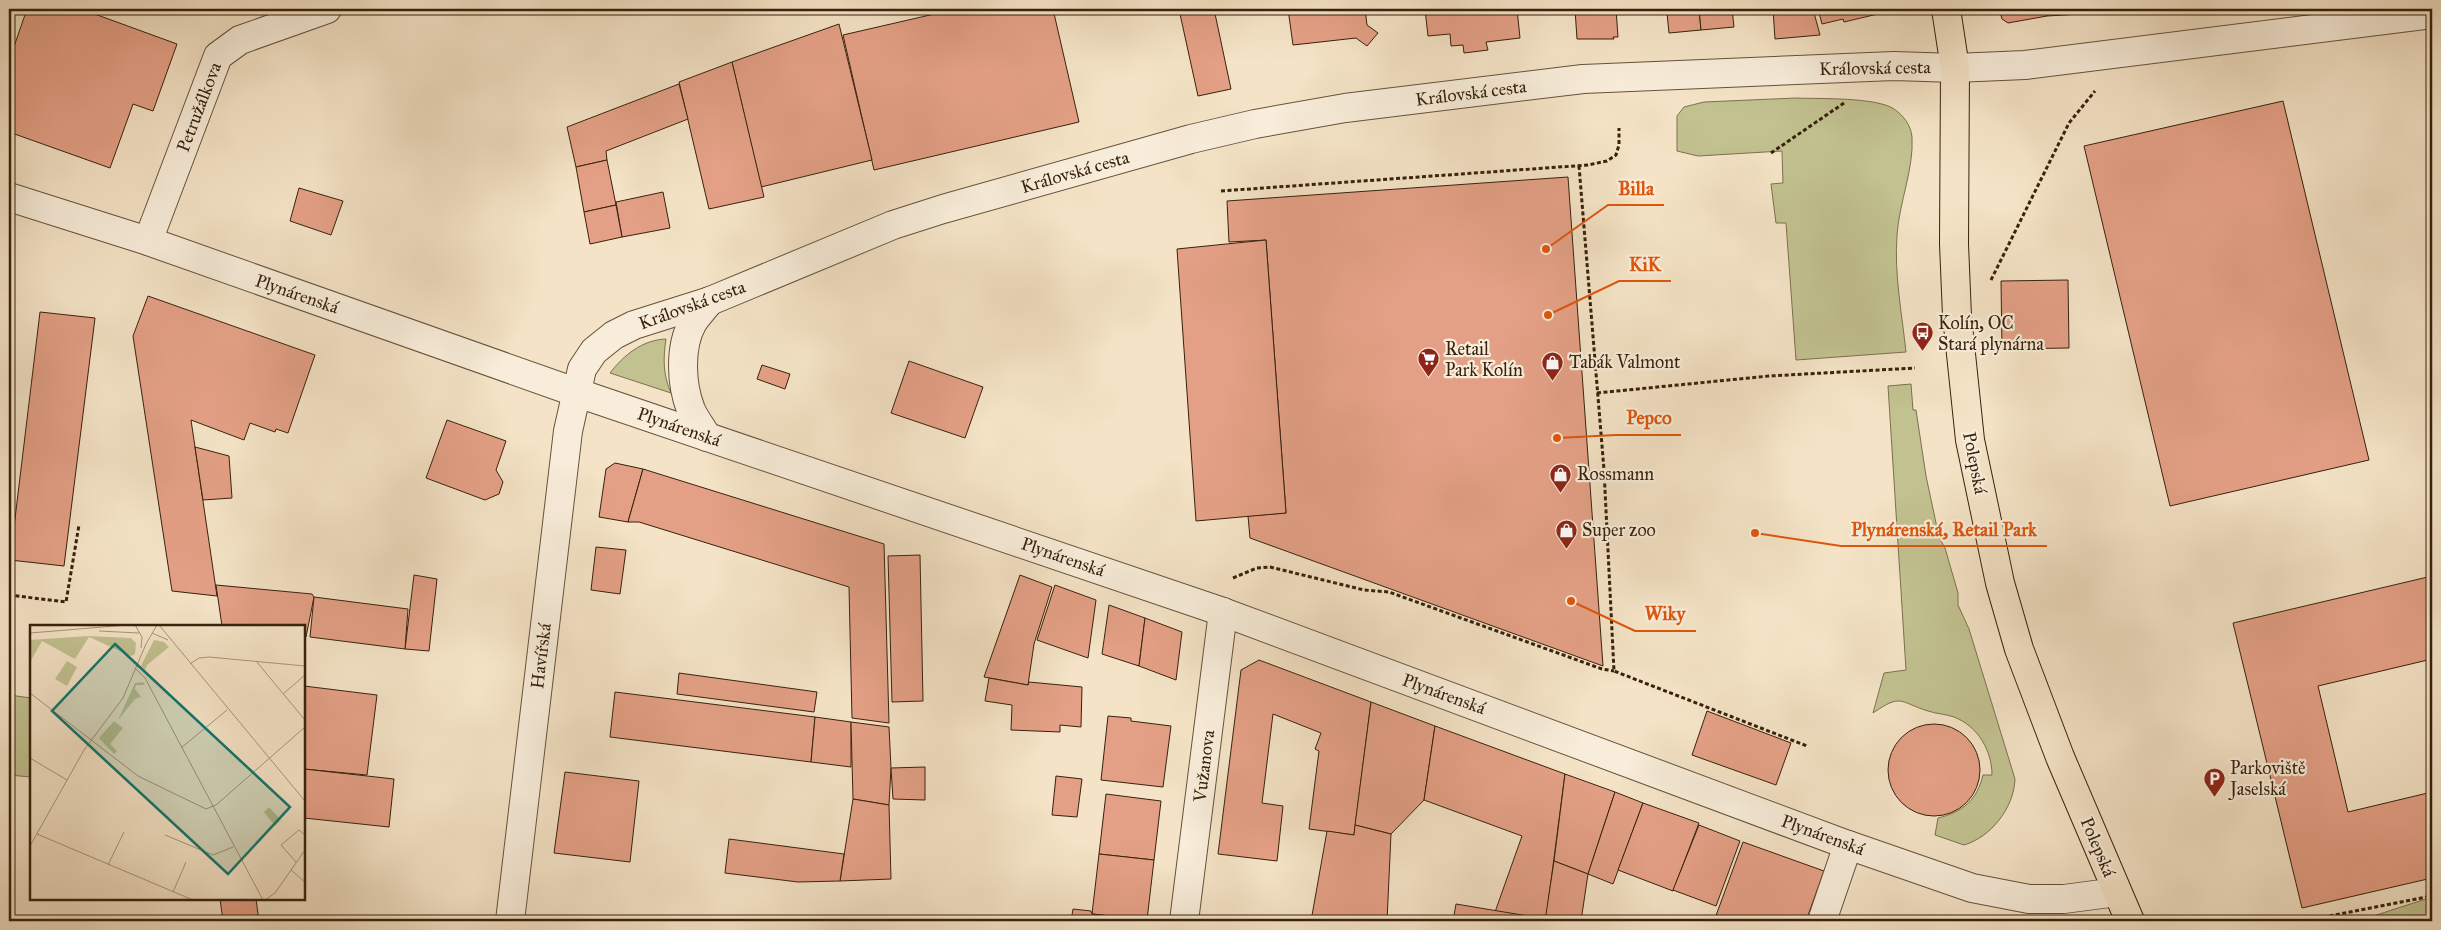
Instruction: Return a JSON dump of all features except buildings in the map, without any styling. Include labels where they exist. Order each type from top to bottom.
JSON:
[{"type":"main road","name":"Polepská","points":[[1946,9],[1955,68],[1954,261],[1959,342],[1970,440],[2000,583],[2019,649],[2066,771],[2130,921]]},
{"type":"street","name":"Petružálkova","points":[[148,241],[218,56],[240,40],[327,9]]},
{"type":"street","name":"Královská cesta","points":[[575,392],[582,369],[594,351],[614,335],[634,325],[710,301],[893,226],[943,209],[1191,139],[1255,124],[1345,108],[1583,79],[1894,66],[1955,68],[2025,65],[2432,14]]},
{"type":"street","name":"Plynárenská","points":[[9,197],[148,241],[575,392],[1223,612],[1848,846],[1972,888],[2028,899],[2064,899],[2117,892]]},
{"type":"street","points":[[707,437],[691,410],[685,384],[683,357],[686,338],[694,322],[710,301]]},
{"type":"street","name":"Havířská","points":[[510,921],[568,431],[575,392]]},
{"type":"street","name":"Vužanova","points":[[1184,921],[1223,612]]},
{"type":"street","points":[[1822,921],[1848,846]]},
{"type":"path","points":[[1991,280],[2069,123],[2097,89]]},
{"type":"path","points":[[1771,154],[1849,101]]},
{"type":"path","points":[[1221,191],[1579,166],[1613,158],[1619,145],[1619,128]]},
{"type":"path","points":[[1579,166],[1597,393],[1614,671]]},
{"type":"path","points":[[1597,393],[1760,376],[1915,368]]},
{"type":"path","points":[[9,595],[66,602],[79,525]]},
{"type":"path","points":[[1233,578],[1257,568],[1270,568],[1364,590],[1389,592],[1602,669],[1614,671],[1807,746]]},
{"type":"path","points":[[2304,921],[2432,896]]},
{"type":"shaded area","points":[[1796,98],[1847,99],[1886,105],[1900,114],[1910,128],[1912,137],[1911,161],[1898,223],[1896,250],[1897,279],[1906,352],[1796,360],[1786,223],[1776,223],[1771,184],[1783,183],[1782,151],[1698,156],[1677,151],[1677,116],[1684,107],[1704,102]]},
{"type":"shaded area","points":[[666,339],[664,367],[671,393],[610,373],[621,360],[641,345]]},
{"type":"shaded area","points":[[1911,384],[1913,410],[1916,410],[1926,476],[1939,537],[1945,548],[1958,593],[1958,605],[1969,629],[2015,779],[2014,790],[2006,811],[1992,828],[1974,841],[1964,845],[1935,835],[1938,818],[1955,812],[1968,804],[1977,791],[1983,775],[1992,775],[1989,757],[1982,740],[1963,721],[1919,708],[1906,702],[1896,701],[1890,703],[1873,713],[1884,673],[1906,670],[1888,386]]},
{"type":"shaded area","points":[[9,695],[30,698],[30,777],[9,775]]},
{"type":"shaded area","points":[[2432,897],[2432,921],[2358,921]]},
{"type":"place","name":"Billa","points":[[1546,249]]},
{"type":"place","name":"KiK","points":[[1548,315]]},
{"type":"place","name":"Kolín, OC Stará plynárna","points":[[1922,352]]},
{"type":"place","name":"Retail Park Kolín","points":[[1429,378]]},
{"type":"place","name":"Tabák Valmont","points":[[1553,381]]},
{"type":"place","name":"Pepco","points":[[1557,438]]},
{"type":"place","name":"Rossmann","points":[[1561,493]]},
{"type":"place","name":"Plynárenská, Retail Park","points":[[1755,533]]},
{"type":"place","name":"Super zoo","points":[[1566,549]]},
{"type":"place","name":"Wiky","points":[[1571,601]]},
{"type":"place","name":"Parkoviště Jaselská","points":[[2214,797]]}]
